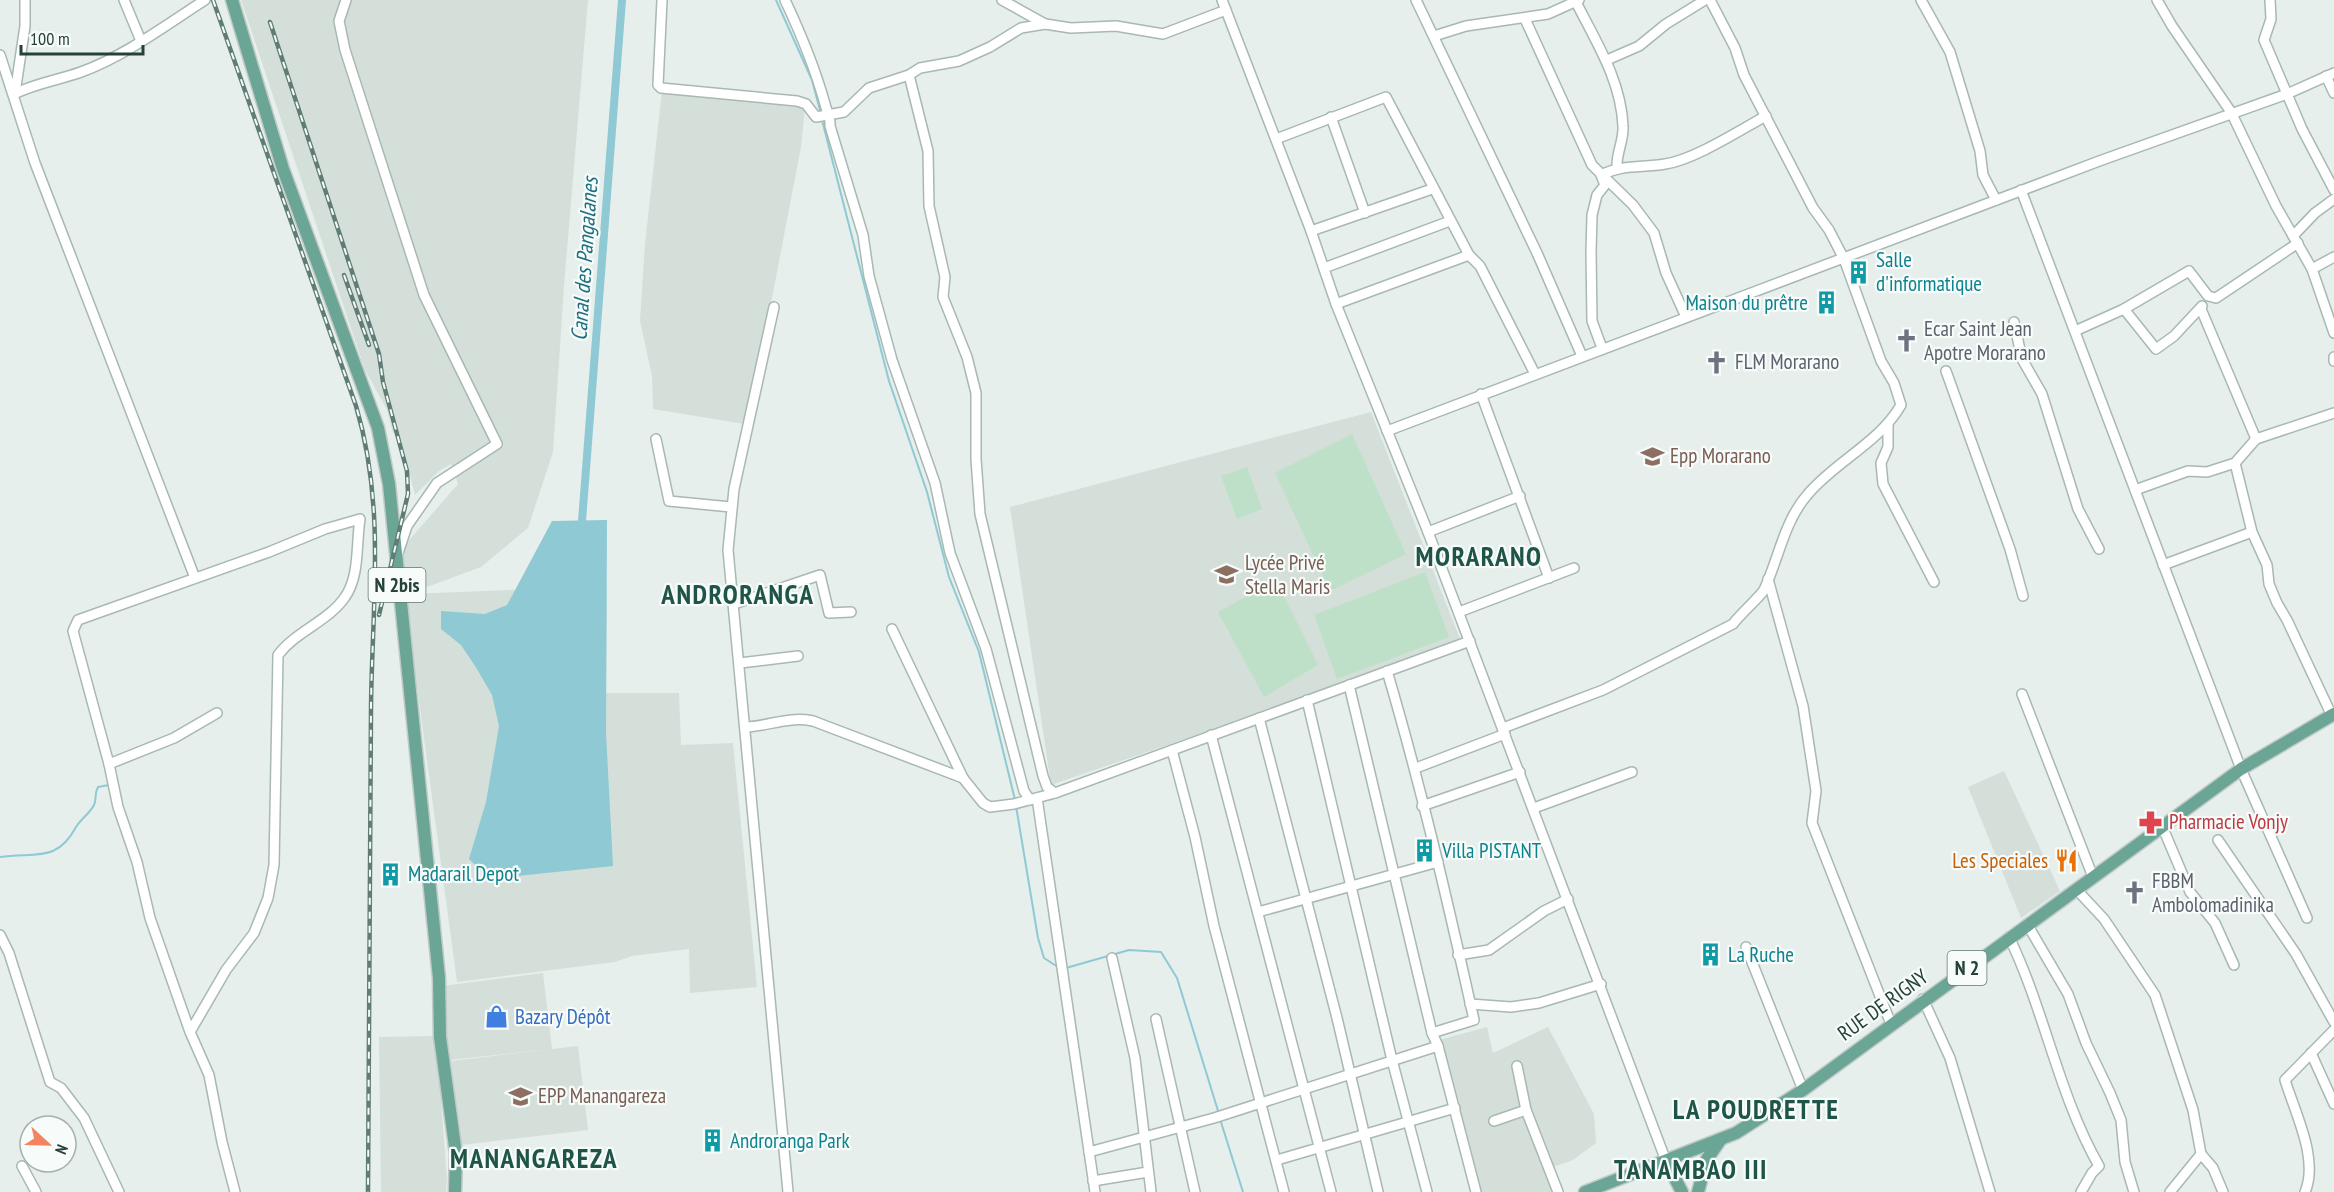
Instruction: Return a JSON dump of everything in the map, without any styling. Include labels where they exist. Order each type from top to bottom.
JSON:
[{"type":"main road","name":"N 2bis","points":[[232,0],[283,169],[378,428],[389,484],[438,978],[440,1037],[456,1154],[455,1192]]},
{"type":"main road","name":"RUE DE RIGNY","points":[[1585,1192],[1747,1127],[1803,1090],[1923,999],[2241,769],[2333,715]]},
{"type":"main road","points":[[1698,1192],[1707,1160],[1721,1139]]},
{"type":"main road","points":[[1666,1161],[1682,1192]]},
{"type":"street","points":[[15,94],[26,26],[25,0]]},
{"type":"street","points":[[124,0],[141,41]]},
{"type":"street","points":[[15,94],[30,86],[82,72],[141,41],[206,0]]},
{"type":"street","points":[[346,0],[339,21],[345,50],[424,295],[497,444],[436,483],[407,526],[395,561]]},
{"type":"street","points":[[662,0],[658,85],[661,88],[797,101],[806,104],[816,117],[844,112],[869,88],[909,75],[920,68],[959,61],[990,47],[1021,28],[1045,24],[1071,28],[1116,26],[1164,34],[1226,10]]},
{"type":"street","points":[[785,0],[803,38],[819,81],[826,117],[863,235],[869,276],[892,360],[935,483],[950,553],[986,649],[1024,791],[1031,800],[1060,957],[1095,1192]]},
{"type":"street","points":[[1002,0],[1045,24]]},
{"type":"street","points":[[1222,0],[1311,231],[1336,304],[1428,532],[1534,808],[1666,1161]]},
{"type":"street","points":[[1416,0],[1582,356]]},
{"type":"street","points":[[1416,768],[1603,690],[1654,662],[1733,624],[1762,592],[1792,518],[1808,493],[1888,425],[1901,405],[1901,398],[1881,361],[1844,260],[1829,230],[1813,208],[1707,0],[1666,24],[1639,46],[1607,60]]},
{"type":"street","points":[[1921,0],[1950,52],[1980,151],[1983,175],[1996,200]]},
{"type":"street","points":[[2157,0],[2172,26],[2231,112],[2312,269],[2334,333]]},
{"type":"street","points":[[2270,0],[2271,19],[2264,40],[2286,94],[2334,190]]},
{"type":"street","points":[[1434,36],[1466,26],[1548,14],[1578,1],[1607,60],[1622,105],[1623,130],[1617,167]]},
{"type":"street","points":[[1525,19],[1592,165],[1633,205],[1654,233],[1666,273],[1686,317]]},
{"type":"street","points":[[0,55],[15,94],[35,163],[195,578]]},
{"type":"street","points":[[909,75],[928,151],[930,206],[945,277],[943,297],[967,357],[976,393],[976,459],[980,514],[1043,776],[1047,787],[1055,793]]},
{"type":"street","points":[[1387,431],[1602,348],[1844,260],[2021,190],[2231,112],[2286,94],[2330,75],[2334,93]]},
{"type":"street","points":[[1276,139],[1386,97],[1432,189],[1469,255],[1480,266],[1535,374]]},
{"type":"street","points":[[1601,175],[1617,167],[1666,164],[1704,150],[1766,116]]},
{"type":"street","points":[[1331,117],[1365,213]]},
{"type":"street","points":[[1601,175],[1605,184],[1597,195],[1592,215],[1591,252],[1592,321],[1602,348]]},
{"type":"street","points":[[1311,231],[1432,189]]},
{"type":"street","points":[[2021,190],[2241,769],[2307,918]]},
{"type":"street","points":[[2075,331],[2124,309],[2189,271],[2208,296],[2216,298],[2296,240],[2315,213],[2334,200]]},
{"type":"street","points":[[1324,268],[1450,221]]},
{"type":"street","points":[[1336,304],[1469,255]]},
{"type":"street","points":[[2312,269],[2334,257]]},
{"type":"street","points":[[2124,309],[2156,349],[2174,336],[2201,309],[2208,296]]},
{"type":"street","points":[[774,307],[731,507],[728,550],[788,1192]]},
{"type":"street","points":[[2201,309],[2256,439]]},
{"type":"street","points":[[2014,322],[2022,359],[2042,394],[2078,509],[2099,549]]},
{"type":"street","points":[[1946,371],[2010,549],[2023,596]]},
{"type":"street","points":[[1481,394],[1549,578]]},
{"type":"street","points":[[2134,490],[2188,471],[2207,472],[2235,463],[2256,439],[2334,413]]},
{"type":"street","points":[[1888,425],[1888,447],[1881,463],[1883,484],[1934,582]]},
{"type":"street","points":[[656,439],[669,501],[731,507]]},
{"type":"street","points":[[2235,463],[2252,532],[2267,565],[2269,584],[2333,715]]},
{"type":"street","points":[[1428,532],[1520,496]]},
{"type":"street","points":[[190,1032],[226,970],[254,933],[268,898],[274,865],[278,655],[286,645],[345,597],[354,576],[360,519],[325,529],[269,552],[78,620],[73,631],[109,764],[118,807],[137,862],[150,918],[190,1032],[209,1075],[222,1142],[235,1192]]},
{"type":"street","points":[[2163,565],[2252,532]]},
{"type":"street","points":[[1459,612],[1574,568]]},
{"type":"street","points":[[734,604],[820,575],[829,613],[851,612]]},
{"type":"street","points":[[1768,579],[1803,706],[1816,792],[1812,824],[1892,1024]]},
{"type":"street","points":[[892,629],[963,778],[990,807],[1014,804],[1055,793],[1470,641]]},
{"type":"street","points":[[740,663],[798,656]]},
{"type":"street","points":[[1387,671],[1416,768],[1422,806],[1438,862],[1474,1020],[1432,1033]]},
{"type":"street","points":[[1348,685],[1432,1033],[1438,1046],[1476,1192]]},
{"type":"street","points":[[2022,694],[2093,877]]},
{"type":"street","points":[[1308,700],[1392,1060],[1427,1192]]},
{"type":"street","points":[[109,764],[174,738],[216,713]]},
{"type":"street","points":[[746,727],[797,718],[813,721],[963,778]]},
{"type":"street","points":[[1259,718],[1366,1133],[1378,1192]]},
{"type":"street","points":[[1211,735],[1331,1192]]},
{"type":"street","points":[[1173,750],[1214,926],[1284,1192]]},
{"type":"street","points":[[1422,806],[1520,772]]},
{"type":"street","points":[[1534,808],[1632,772]]},
{"type":"street","points":[[2162,826],[2190,892],[2215,923],[2234,965]]},
{"type":"street","points":[[2218,840],[2296,954],[2334,1022]]},
{"type":"street","points":[[1258,912],[1438,862]]},
{"type":"street","points":[[2076,889],[2104,919],[2156,995],[2193,1110],[2201,1154],[2213,1168],[2223,1192]]},
{"type":"street","points":[[1458,955],[1490,950],[1544,911],[1568,898]]},
{"type":"street","points":[[2027,924],[2068,994],[2086,1043],[2121,1120],[2125,1162],[2134,1192]]},
{"type":"street","points":[[0,935],[9,953],[50,1082],[61,1088],[84,1118],[119,1192]]},
{"type":"street","points":[[2009,938],[2027,974],[2038,1016],[2072,1107],[2099,1166],[2081,1192]]},
{"type":"street","points":[[1746,947],[1803,1090]]},
{"type":"street","points":[[1112,958],[1135,1058],[1151,1192]]},
{"type":"street","points":[[1470,1004],[1511,1007],[1539,1003],[1601,984]]},
{"type":"street","points":[[1923,999],[1950,1058],[1990,1192]]},
{"type":"street","points":[[1156,1019],[1196,1192]]},
{"type":"street","points":[[2305,1192],[2311,1179],[2306,1148],[2285,1080],[2334,1030]]},
{"type":"street","points":[[1089,1152],[1214,1118],[1350,1072],[1438,1046]]},
{"type":"street","points":[[2311,1053],[2334,1104]]},
{"type":"street","points":[[1517,1066],[1526,1110],[1558,1192]]},
{"type":"street","points":[[1277,1160],[1455,1108]]},
{"type":"street","points":[[1494,1121],[1526,1110]]},
{"type":"street","points":[[2170,1192],[2201,1154]]},
{"type":"street","points":[[1093,1181],[1148,1172]]},
{"type":"street","points":[[26,1174],[36,1192]]},
{"type":"shaded area","points":[[241,0],[588,0],[564,286],[553,452],[528,528],[481,567],[408,594],[607,586],[606,693],[679,693],[681,745],[733,743],[757,987],[690,993],[689,949],[632,956],[615,962],[457,982],[400,561],[404,546],[458,484],[451,464],[439,471],[415,495],[399,432],[393,433],[387,410],[365,370]]},
{"type":"shaded area","points":[[662,91],[799,103],[805,108],[801,147],[758,371],[744,424],[653,409],[652,376],[640,321],[645,244]]},
{"type":"shaded area","name":"Lycée Privé Stella Maris","points":[[1371,412],[1462,644],[1051,785],[1010,507]]},
{"type":"shaded area","points":[[2004,771],[2060,891],[2021,918],[1968,787]]},
{"type":"shaded area","points":[[543,973],[552,1049],[578,1046],[588,1130],[461,1145],[451,1061],[543,1050],[449,1060],[442,986]]},
{"type":"shaded area","points":[[1487,1027],[1493,1053],[1548,1027],[1594,1114],[1596,1143],[1573,1160],[1550,1168],[1557,1192],[1476,1192],[1439,1040]]},
{"type":"shaded area","points":[[436,1036],[447,1179],[446,1192],[381,1192],[379,1037]]},
{"type":"green space","points":[[1352,434],[1406,554],[1330,591],[1275,473]]},
{"type":"green space","points":[[1247,467],[1262,509],[1237,519],[1221,476]]},
{"type":"green space","points":[[1425,572],[1449,637],[1337,679],[1314,615]]},
{"type":"green space","points":[[1276,580],[1318,665],[1264,697],[1218,612]]},
{"type":"water","points":[[607,520],[606,733],[613,866],[489,879],[469,859],[486,802],[499,726],[492,695],[477,669],[461,645],[441,629],[441,611],[485,614],[507,605],[552,521]]},
{"type":"waterway","name":"Canal des Pangalanes","points":[[582,521],[622,0]]},
{"type":"waterway","points":[[776,0],[812,80],[821,114]]},
{"type":"waterway","points":[[822,120],[889,381],[927,492],[949,577],[979,652],[1015,800]]},
{"type":"waterway","points":[[0,857],[44,854],[61,846],[92,808],[98,787],[109,785]]},
{"type":"waterway","points":[[1016,806],[1038,938],[1044,958],[1058,967]]},
{"type":"waterway","points":[[1066,968],[1129,950],[1161,952],[1177,978],[1219,1114]]},
{"type":"waterway","points":[[1220,1119],[1243,1192]]},
{"type":"railway","points":[[213,0],[356,406],[371,481],[375,594],[371,707],[368,1192]]},
{"type":"railway","points":[[270,22],[379,354],[383,382],[407,471],[408,494],[379,615]]},
{"type":"railway","points":[[344,275],[369,345]]},
{"type":"place","name":"Salle d'informatique","points":[[1858,272]]},
{"type":"place","name":"Maison du prêtre","points":[[1826,303]]},
{"type":"place","name":"Ecar Saint Jean Apotre Morarano","points":[[1906,341]]},
{"type":"place","name":"FLM Morarano","points":[[1717,362]]},
{"type":"place","name":"Epp Morarano","points":[[1652,456]]},
{"type":"place","name":"Lycée Privé Stella Maris","points":[[1227,575]]},
{"type":"place","name":"Pharmacie Vonjy","points":[[2151,822]]},
{"type":"place","name":"Villa PISTANT","points":[[1424,851]]},
{"type":"place","name":"Les Speciales","points":[[2066,861]]},
{"type":"place","name":"Madarail Depot","points":[[390,874]]},
{"type":"place","name":"FBBM Ambolomadinika","points":[[2134,893]]},
{"type":"place","name":"La Ruche","points":[[1710,955]]},
{"type":"place","name":"Bazary Dépôt","points":[[497,1017]]},
{"type":"place","name":"EPP Manangareza","points":[[520,1096]]},
{"type":"place","name":"Androranga Park","points":[[712,1141]]},
{"type":"district","name":"MORARANO","points":[[1479,557]]},
{"type":"district","name":"ANDRORANGA","points":[[738,595]]},
{"type":"district","name":"LA POUDRETTE","points":[[1756,1110]]},
{"type":"district","name":"MANANGAREZA","points":[[534,1159]]},
{"type":"district","name":"TANAMBAO III","points":[[1691,1170]]}]
